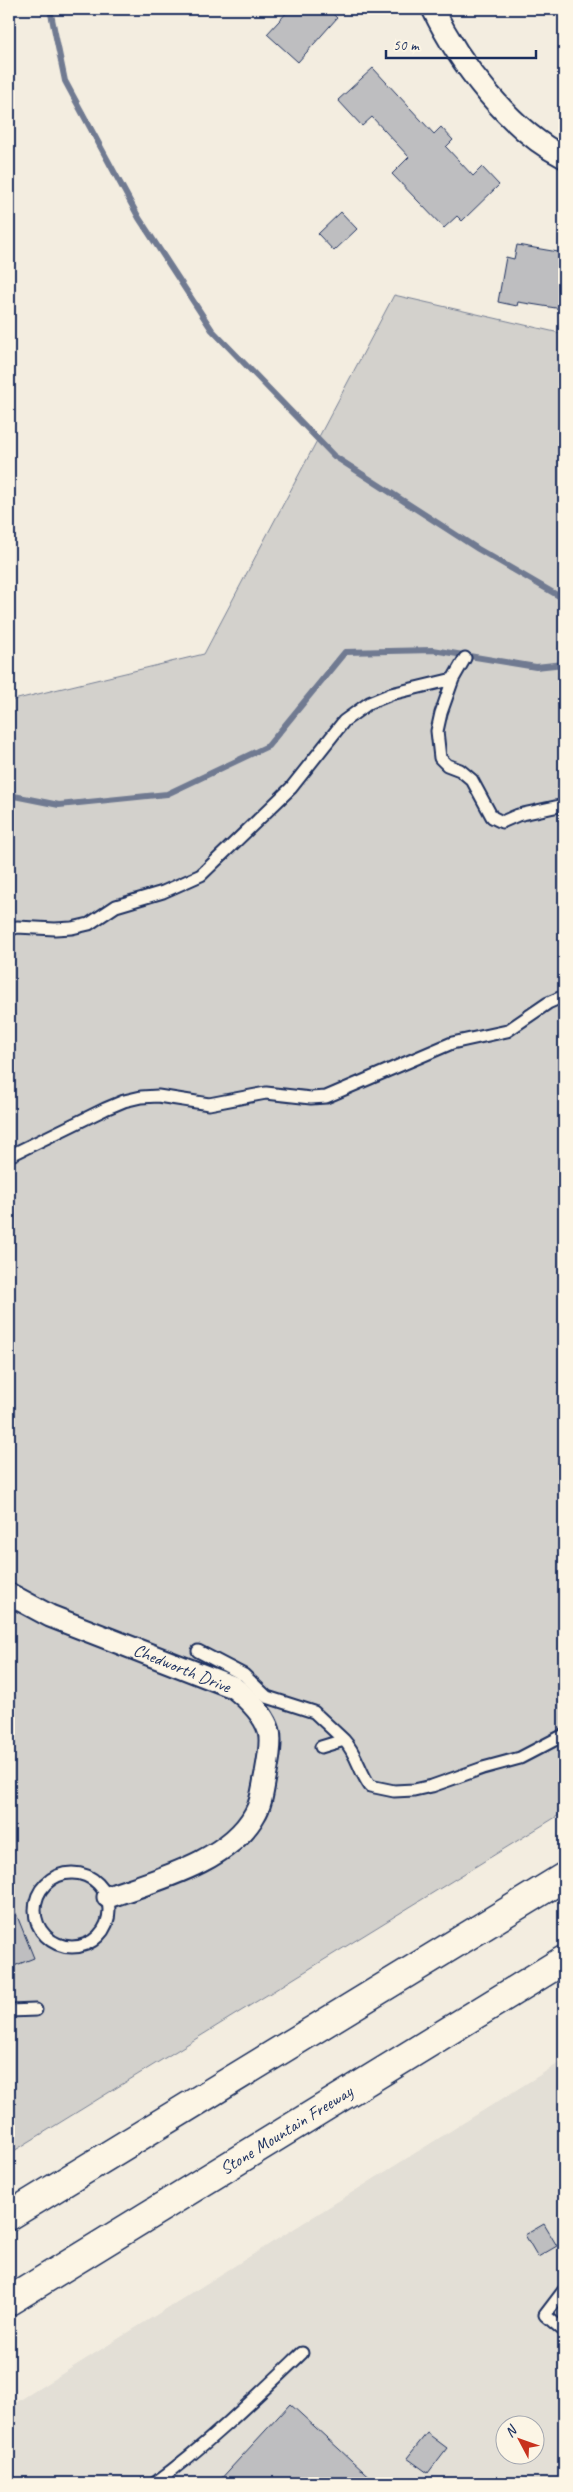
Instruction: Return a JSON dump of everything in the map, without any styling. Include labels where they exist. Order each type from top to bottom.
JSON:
[{"type":"highway","points":[[9,2216],[564,1877]]},
{"type":"highway","name":"Stone Mountain Freeway","points":[[9,2301],[564,1960]]},
{"type":"street","points":[[432,9],[444,33],[474,74],[509,116],[548,149],[564,157]]},
{"type":"street","name":"Chedworth Drive","points":[[9,1594],[50,1616],[233,1687],[250,1701],[269,1732],[268,1765],[256,1812],[242,1833],[212,1856],[155,1881],[108,1897]]},
{"type":"lane","points":[[465,658],[453,679],[437,731],[440,758],[472,780],[492,818],[502,822],[518,815],[564,805]]},
{"type":"lane","points":[[9,930],[17,927],[72,928],[89,924],[116,906],[163,892],[201,875],[291,788],[344,721],[368,703],[390,694],[453,679]]},
{"type":"lane","points":[[9,1156],[105,1109],[124,1101],[141,1097],[158,1096],[209,1104],[266,1093],[311,1098],[326,1097],[452,1043],[507,1031],[548,1003],[564,996]]},
{"type":"lane","points":[[198,1651],[244,1676],[267,1697],[314,1712],[350,1747],[363,1776],[370,1786],[394,1791],[414,1790],[432,1786],[483,1768],[520,1758],[564,1735]]},
{"type":"lane","points":[[321,1747],[344,1740]]},
{"type":"lane","points":[[85,1874],[103,1887],[108,1897],[109,1919],[104,1931],[87,1944],[67,1947],[55,1943],[40,1929],[35,1901],[45,1883],[56,1875],[85,1874]]},
{"type":"lane","points":[[9,2012],[36,2010]]},
{"type":"lane","points":[[564,2290],[545,2315],[564,2331]]},
{"type":"lane","points":[[155,2483],[180,2465],[237,2416],[302,2353]]},
{"type":"shaded area","points":[[394,295],[564,334],[564,1812],[9,2154],[9,701],[204,654]]},
{"type":"shaded area","points":[[564,2060],[564,2483],[9,2483],[9,2407]]},
{"type":"building","points":[[290,9],[328,9],[337,18],[298,62],[267,34]]},
{"type":"building","points":[[373,68],[434,134],[441,127],[453,140],[446,147],[473,176],[482,167],[499,185],[462,221],[457,216],[444,228],[392,174],[409,157],[372,117],[362,126],[338,100]]},
{"type":"building","points":[[341,212],[357,229],[334,251],[318,234]]},
{"type":"building","points":[[517,245],[564,253],[562,309],[518,302],[517,306],[498,302],[506,257],[514,259]]},
{"type":"building","points":[[9,1896],[34,1958],[9,1968]]},
{"type":"building","points":[[544,2224],[557,2246],[538,2257],[525,2235]]},
{"type":"building","points":[[290,2404],[376,2483],[217,2483]]},
{"type":"building","points":[[427,2433],[447,2448],[428,2473],[407,2458]]},
{"type":"waterway","points":[[50,9],[65,81],[139,218],[212,330],[334,456],[478,549],[564,599]]},
{"type":"waterway","points":[[9,795],[59,805],[167,794],[268,746],[345,652],[433,650],[536,667],[564,664]]}]
